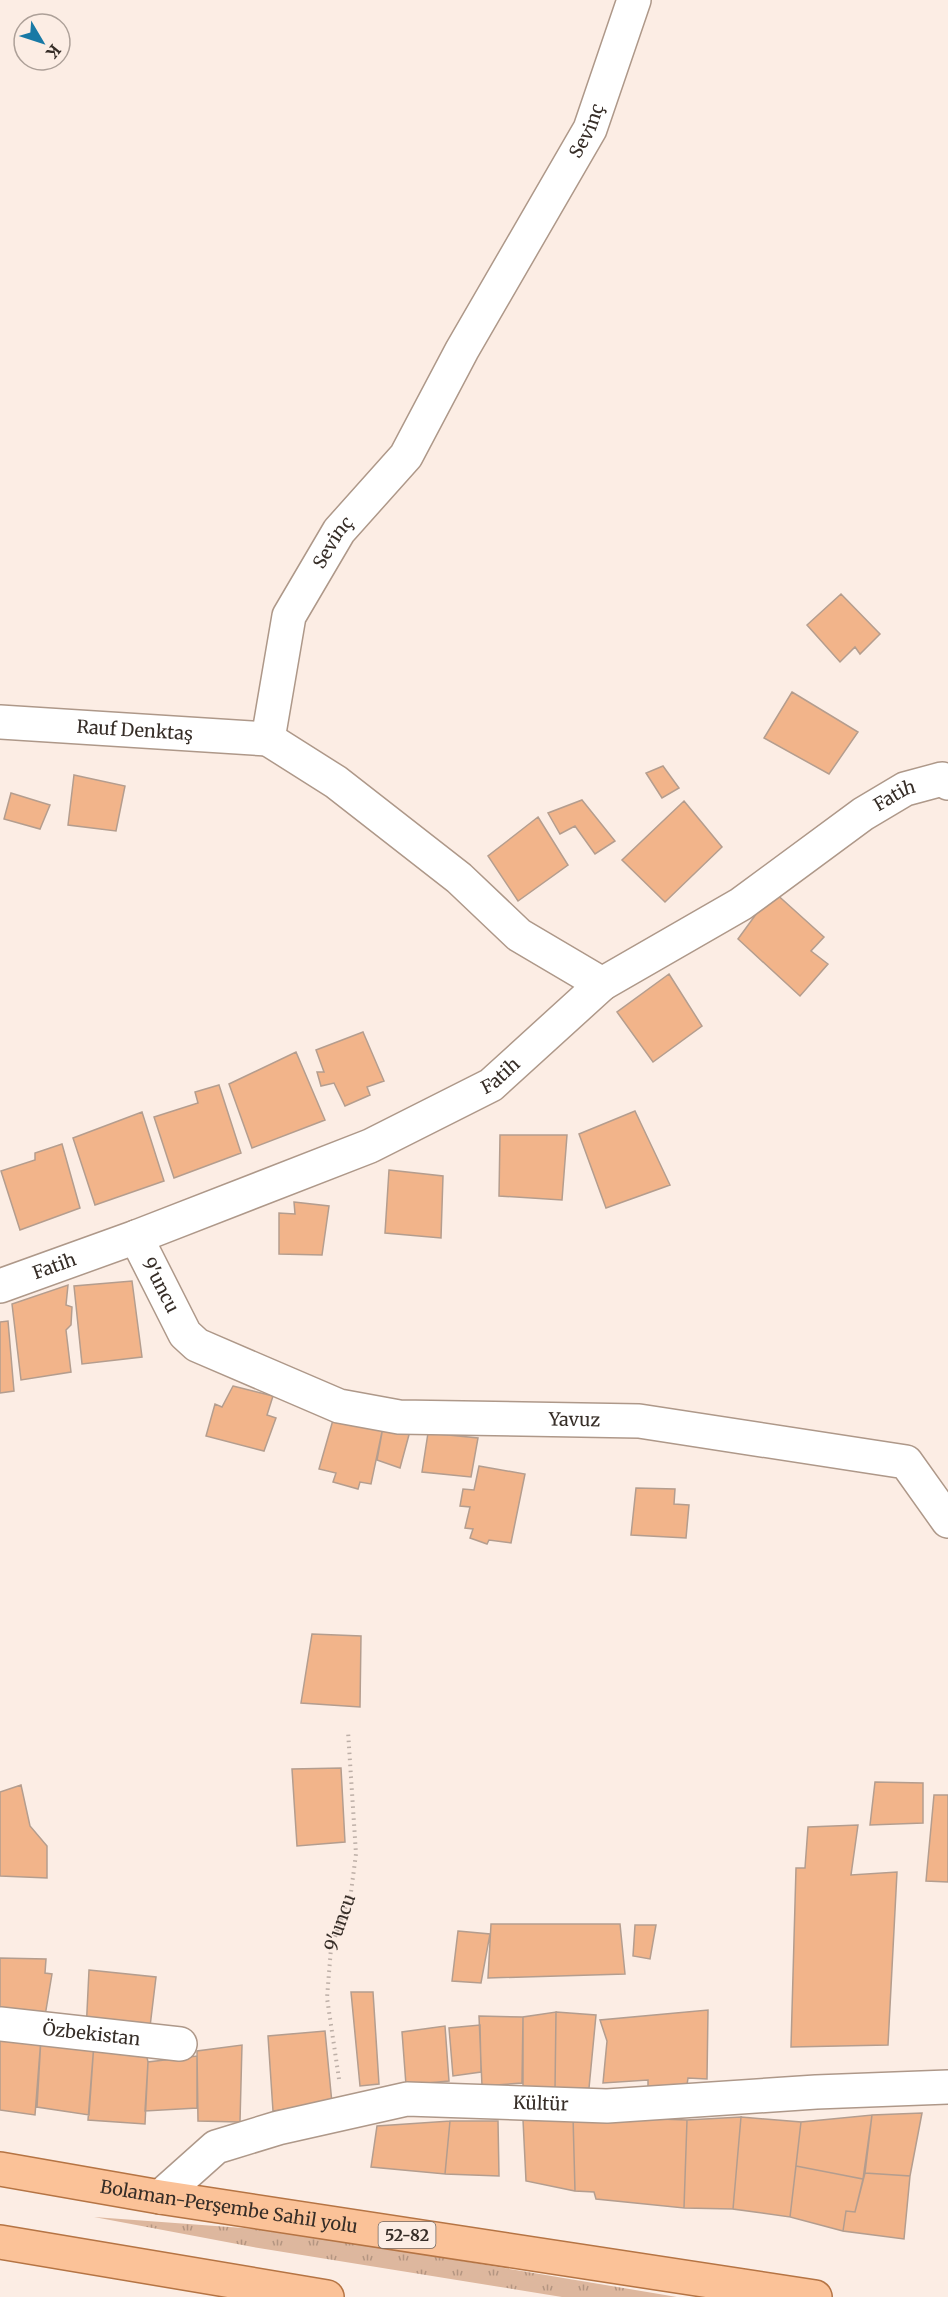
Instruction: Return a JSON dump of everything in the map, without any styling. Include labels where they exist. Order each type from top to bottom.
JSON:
[{"type":"main road","name":"Bolaman-Perşembe Sahil yolu","points":[[0,2169],[160,2197],[815,2297]]},
{"type":"main road","points":[[0,2242],[327,2297]]},
{"type":"street","name":"Sevinç","points":[[268,739],[289,616],[339,531],[406,456],[462,350],[590,129],[634,0]]},
{"type":"street","name":"Rauf Denktaş","points":[[0,722],[268,739]]},
{"type":"street","points":[[268,739],[336,782],[421,848],[459,878],[519,935],[602,984]]},
{"type":"street","name":"Fatih","points":[[0,1286],[136,1237],[370,1146],[491,1085],[602,984],[741,904],[863,814],[905,789],[942,779],[948,783]]},
{"type":"street","name":"9'uncu","points":[[136,1237],[185,1334]]},
{"type":"street","name":"Yavuz","points":[[185,1334],[196,1345],[339,1406],[399,1417],[639,1421],[906,1462],[948,1521]]},
{"type":"street","name":"Özbekistan","points":[[0,2024],[180,2044]]},
{"type":"street","name":"Kültür","points":[[160,2197],[216,2147],[278,2128],[407,2099],[607,2106],[816,2092],[948,2087]]},
{"type":"path","name":"9'uncu","points":[[346,2112],[327,1998],[331,1948],[351,1892],[356,1854],[348,1731]]},
{"type":"green space","points":[[94,2217],[283,2231],[677,2297],[562,2297],[253,2247]]},
{"type":"building","points":[[841,594],[880,634],[860,654],[855,647],[840,662],[807,625]]},
{"type":"building","points":[[792,692],[858,732],[829,774],[764,738]]},
{"type":"building","points":[[663,766],[679,788],[662,798],[646,773]]},
{"type":"building","points":[[74,775],[125,786],[116,831],[68,825]]},
{"type":"building","points":[[11,793],[50,805],[40,829],[4,819]]},
{"type":"building","points":[[582,800],[615,841],[595,854],[575,826],[560,834],[548,813]]},
{"type":"building","points":[[684,801],[722,847],[665,902],[622,860]]},
{"type":"building","points":[[538,817],[568,865],[518,901],[488,856]]},
{"type":"building","points":[[773,891],[824,937],[811,951],[828,964],[800,996],[738,939]]},
{"type":"building","points":[[669,974],[702,1026],[653,1062],[617,1012]]},
{"type":"building","points":[[363,1032],[384,1081],[367,1087],[370,1095],[345,1106],[334,1083],[321,1086],[317,1072],[324,1072],[316,1050]]},
{"type":"building","points":[[296,1052],[325,1120],[252,1148],[229,1084]]},
{"type":"building","points":[[219,1085],[241,1153],[174,1178],[154,1117],[198,1103],[195,1092]]},
{"type":"building","points":[[635,1111],[670,1185],[606,1208],[579,1134]]},
{"type":"building","points":[[142,1112],[164,1181],[95,1205],[73,1138]]},
{"type":"building","points":[[500,1135],[567,1135],[562,1200],[499,1196]]},
{"type":"building","points":[[62,1144],[80,1208],[20,1230],[1,1171],[35,1160],[35,1153]]},
{"type":"building","points":[[389,1170],[443,1176],[441,1238],[385,1233]]},
{"type":"building","points":[[294,1202],[329,1206],[322,1255],[279,1254],[279,1213],[295,1214]]},
{"type":"building","points":[[132,1281],[142,1357],[82,1364],[74,1286]]},
{"type":"building","points":[[68,1285],[66,1305],[72,1307],[71,1325],[66,1330],[71,1372],[21,1380],[12,1304]]},
{"type":"building","points":[[8,1321],[14,1391],[0,1393],[0,1322]]},
{"type":"building","points":[[233,1386],[273,1396],[267,1415],[276,1418],[264,1451],[206,1436],[215,1404],[222,1407]]},
{"type":"building","points":[[335,1413],[383,1427],[371,1484],[360,1482],[358,1489],[333,1482],[336,1473],[319,1469]]},
{"type":"building","points":[[383,1427],[410,1431],[400,1468],[377,1460]]},
{"type":"building","points":[[428,1433],[478,1438],[471,1477],[422,1472]]},
{"type":"building","points":[[479,1466],[525,1474],[511,1543],[489,1540],[487,1544],[470,1538],[473,1529],[465,1528],[470,1507],[460,1506],[463,1489],[474,1490]]},
{"type":"building","points":[[636,1488],[675,1489],[674,1504],[689,1505],[686,1538],[631,1535]]},
{"type":"building","points":[[312,1634],[361,1636],[360,1707],[301,1703]]},
{"type":"building","points":[[341,1768],[345,1842],[297,1846],[292,1769]]},
{"type":"building","points":[[875,1782],[923,1783],[923,1823],[870,1825]]},
{"type":"building","points":[[21,1785],[30,1826],[47,1846],[47,1878],[0,1876],[0,1792]]},
{"type":"building","points":[[934,1795],[948,1795],[948,1882],[926,1881]]},
{"type":"building","points":[[858,1825],[851,1875],[897,1872],[888,2045],[791,2047],[796,1868],[805,1868],[808,1827]]},
{"type":"building","points":[[491,1924],[620,1924],[625,1974],[488,1978]]},
{"type":"building","points":[[635,1925],[656,1925],[650,1959],[633,1956]]},
{"type":"building","points":[[458,1931],[490,1934],[481,1983],[452,1981]]},
{"type":"building","points":[[0,1958],[46,1959],[45,1973],[52,1974],[44,2022],[0,2016]]},
{"type":"building","points":[[89,1970],[156,1977],[149,2035],[86,2032]]},
{"type":"building","points":[[351,1992],[373,1992],[379,2084],[360,2086]]},
{"type":"building","points":[[708,2010],[707,2079],[688,2078],[686,2092],[648,2092],[648,2080],[603,2083],[607,2041],[600,2020]]},
{"type":"building","points":[[556,2012],[596,2015],[589,2088],[555,2090]]},
{"type":"building","points":[[556,2012],[555,2090],[523,2088],[523,2017]]},
{"type":"building","points":[[479,2016],[523,2017],[522,2083],[482,2086]]},
{"type":"building","points":[[480,2025],[481,2072],[453,2076],[449,2028]]},
{"type":"building","points":[[445,2026],[449,2081],[406,2085],[402,2032]]},
{"type":"building","points":[[325,2031],[332,2103],[273,2111],[268,2036]]},
{"type":"building","points":[[0,2036],[41,2038],[35,2115],[0,2110]]},
{"type":"building","points":[[41,2038],[94,2043],[89,2115],[37,2107]]},
{"type":"building","points":[[94,2043],[145,2048],[148,2062],[145,2124],[88,2120]]},
{"type":"building","points":[[242,2045],[240,2122],[198,2121],[197,2051]]},
{"type":"building","points":[[197,2056],[197,2108],[145,2111],[148,2062]]},
{"type":"building","points":[[922,2113],[910,2176],[865,2173],[872,2115]]},
{"type":"building","points":[[872,2115],[863,2179],[796,2166],[801,2122]]},
{"type":"building","points":[[573,2116],[687,2120],[684,2208],[596,2199],[594,2192],[575,2191]]},
{"type":"building","points":[[573,2116],[575,2191],[526,2181],[523,2120]]},
{"type":"building","points":[[741,2117],[801,2122],[790,2217],[733,2209]]},
{"type":"building","points":[[741,2117],[733,2209],[684,2208],[687,2120]]},
{"type":"building","points":[[450,2121],[498,2121],[499,2176],[445,2174]]},
{"type":"building","points":[[450,2121],[445,2174],[371,2167],[377,2126]]},
{"type":"building","points":[[796,2166],[863,2179],[855,2212],[846,2211],[843,2231],[790,2217]]},
{"type":"building","points":[[865,2173],[910,2176],[904,2239],[843,2231],[846,2211],[855,2212]]}]
